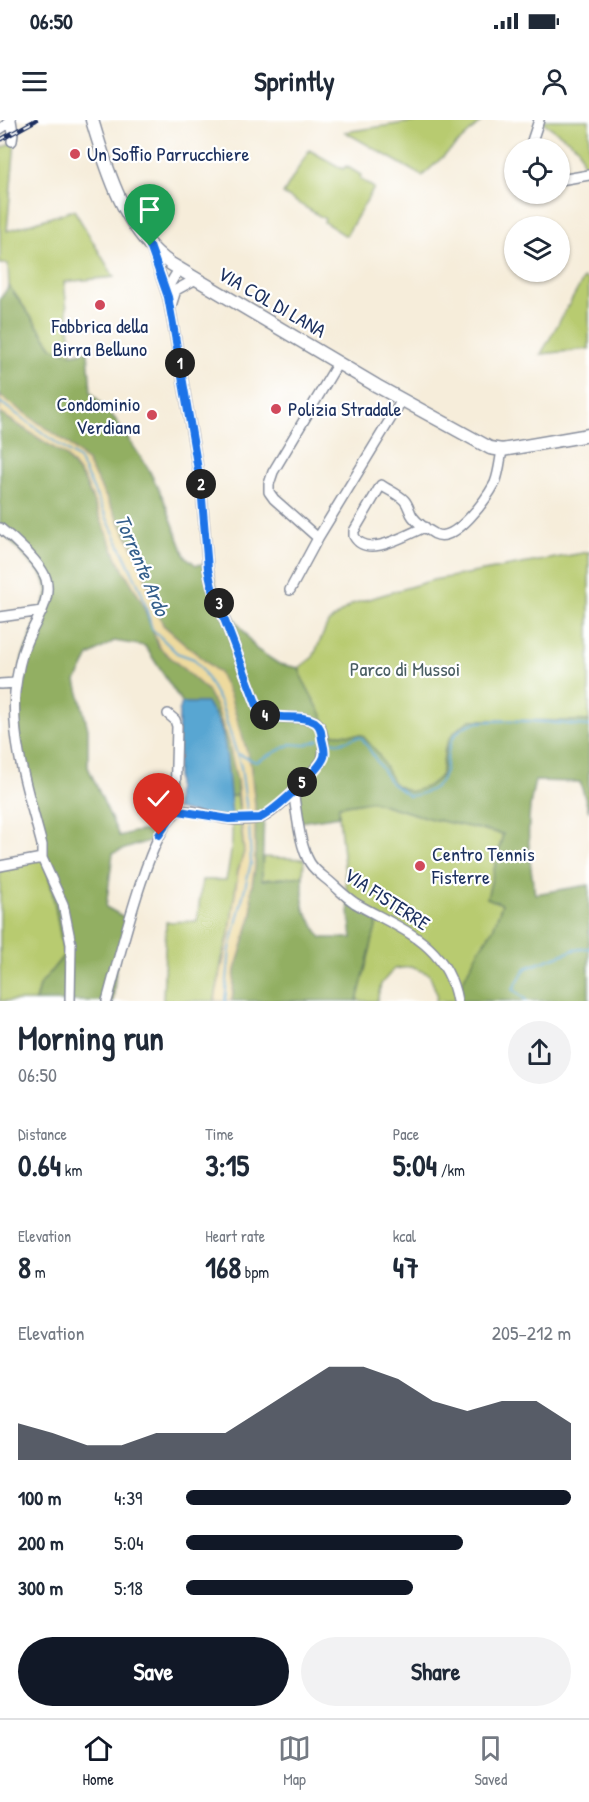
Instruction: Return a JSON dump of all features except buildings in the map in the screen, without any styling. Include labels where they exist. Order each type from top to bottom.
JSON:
[{"type":"main road","name":"VIA COL DI LANA","points":[[92,120],[118,197],[150,246],[165,260],[402,400],[486,446],[502,450]]},
{"type":"main road","points":[[502,450],[589,435]]},
{"type":"street","points":[[0,129],[10,120]]},
{"type":"street","points":[[10,120],[12,141]]},
{"type":"street","points":[[533,138],[539,120]]},
{"type":"street","points":[[570,178],[589,175]]},
{"type":"street","points":[[150,246],[171,296]]},
{"type":"street","points":[[107,1001],[121,948],[159,835],[173,814],[179,811],[234,820],[260,818],[273,810],[293,791],[325,754],[320,728],[311,721],[268,716],[259,710],[212,587],[208,569],[201,487],[171,311],[171,296],[180,270]]},
{"type":"street","points":[[171,296],[176,290],[196,279]]},
{"type":"street","points":[[318,538],[274,499],[269,492],[269,484],[277,463],[338,363]]},
{"type":"street","points":[[290,590],[318,538],[402,400]]},
{"type":"street","points":[[424,527],[374,547],[360,543],[354,536],[354,531],[381,485],[405,501],[414,518],[424,527],[437,535],[447,536],[474,513],[494,484],[502,450]]},
{"type":"street","points":[[0,528],[16,542],[44,574],[47,588],[42,611],[23,652],[16,684],[16,738],[42,844],[42,858],[58,892],[66,917],[71,944],[70,1001]]},
{"type":"street","points":[[0,616],[42,611]]},
{"type":"street","points":[[0,684],[16,684]]},
{"type":"street","points":[[168,714],[175,720],[177,726],[175,802],[179,811]]},
{"type":"street","name":"VIA FISTERRE","points":[[293,791],[304,850],[312,865],[350,899],[402,927],[428,947],[448,972],[457,1001]]},
{"type":"street","points":[[0,866],[42,858]]},
{"type":"green space","points":[[425,120],[481,120],[481,122],[422,176],[345,132]]},
{"type":"green space","points":[[540,120],[589,120],[589,172],[586,173],[578,147],[570,141],[570,138],[565,138]]},
{"type":"green space","points":[[15,141],[7,231],[74,210],[114,277],[64,282],[72,354],[53,348],[9,286],[8,264],[0,264],[0,149]]},
{"type":"green space","points":[[309,150],[343,169],[346,166],[361,175],[360,179],[374,188],[346,236],[324,222],[325,219],[283,194]]},
{"type":"green space","points":[[584,278],[589,281],[589,349],[541,354]]},
{"type":"green space","points":[[9,286],[53,348],[72,354],[88,351],[91,392],[115,419],[148,468],[164,500],[185,556],[196,565],[210,563],[219,596],[256,649],[279,664],[299,668],[332,734],[362,735],[377,752],[395,785],[410,792],[427,787],[441,776],[450,738],[461,726],[471,720],[589,721],[589,812],[580,782],[535,781],[530,809],[529,838],[535,894],[589,885],[589,1001],[459,1001],[458,991],[478,951],[493,929],[502,904],[487,898],[503,834],[432,819],[371,801],[339,806],[339,816],[301,822],[293,786],[264,812],[262,880],[303,876],[303,907],[321,938],[352,938],[348,903],[378,919],[357,1001],[232,1001],[235,970],[252,914],[255,805],[250,762],[219,673],[163,625],[137,555],[87,462],[69,444],[0,396],[0,299]]},
{"type":"green space","points":[[0,413],[65,455],[84,480],[118,560],[141,600],[159,647],[207,690],[217,709],[237,781],[237,795],[229,797],[224,743],[219,722],[207,703],[182,703],[145,646],[114,641],[89,656],[76,681],[88,729],[88,767],[119,836],[144,831],[160,837],[113,853],[106,907],[128,919],[117,959],[113,1001],[35,1001],[39,986],[64,955],[46,858],[20,747],[16,714],[22,659],[48,592],[43,576],[0,530]]},
{"type":"green space","name":"Parco di Mussoi","points":[[589,552],[589,721],[471,720],[445,747],[441,776],[427,787],[410,792],[395,785],[362,735],[332,734],[299,668],[313,657],[328,623],[352,604],[433,580]]},
{"type":"green space","points":[[237,795],[244,852],[238,871],[230,931],[222,959],[215,1001],[163,1001],[166,922],[197,921],[202,880],[226,880],[232,839],[229,797]]},
{"type":"green space","name":"Centro Tennis Fisterre","points":[[371,801],[432,819],[503,834],[487,898],[502,904],[493,929],[458,991],[459,1001],[436,1001],[437,994],[429,974],[411,967],[394,969],[381,984],[377,1001],[357,1001],[378,919],[348,903],[338,806]]},
{"type":"green space","points":[[262,857],[304,859],[303,876],[262,880]]},
{"type":"green space","points":[[46,858],[64,955],[39,986],[35,1001],[0,1001],[0,864]]},
{"type":"sand","points":[[0,396],[69,444],[87,462],[137,555],[163,625],[219,673],[230,695],[250,762],[255,805],[252,914],[235,970],[232,1001],[215,1001],[230,931],[238,871],[244,852],[237,781],[217,709],[207,690],[159,647],[141,600],[118,560],[84,479],[65,455],[0,413]]},
{"type":"water","points":[[182,703],[207,703],[219,723],[227,757],[233,822],[176,809],[179,711]]},
{"type":"waterway","name":"Torrente Ardo","points":[[0,402],[79,459],[142,593],[152,629],[177,653],[194,659],[221,704],[241,767],[248,818]]},
{"type":"waterway","points":[[327,740],[340,743],[357,737],[362,738],[391,783],[409,796],[427,792],[437,785],[443,776],[450,746],[455,736],[464,727],[474,723],[505,720],[589,726]]},
{"type":"waterway","points":[[236,753],[256,762],[291,744],[304,745],[319,740]]},
{"type":"waterway","name":"Torrente Ardo","points":[[225,1001],[230,949],[251,863],[249,824]]},
{"type":"waterway","points":[[527,1001],[513,989],[526,968],[574,950],[589,948]]},
{"type":"railway","points":[[0,140],[36,120]]},
{"type":"place","name":"Un Soffio Parrucchiere","points":[[75,154]]},
{"type":"place","name":"Fabbrica della Birra Belluno","points":[[100,305]]},
{"type":"place","name":"Polizia Stradale","points":[[276,409]]},
{"type":"place","name":"Condominio Verdiana","points":[[152,415]]},
{"type":"place","name":"Centro Tennis Fisterre","points":[[420,866]]},
{"type":"route","points":[[150,246],[168,297],[201,487],[207,560],[212,587],[256,706],[268,716],[317,723],[325,754],[293,791],[273,810],[260,818],[234,820],[184,810],[173,814],[159,835]]}]
